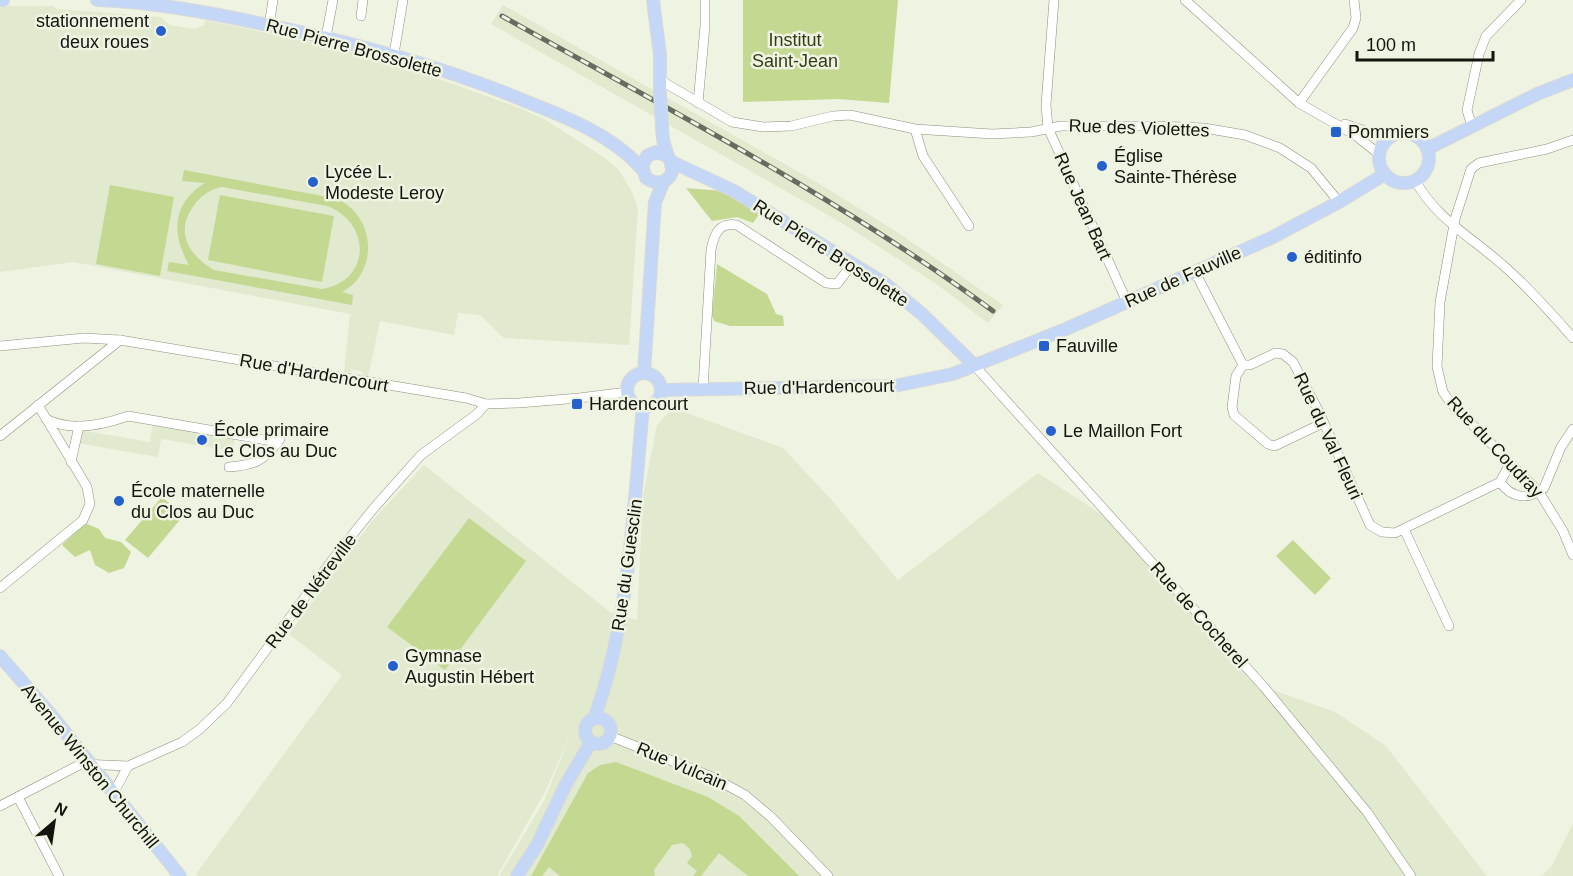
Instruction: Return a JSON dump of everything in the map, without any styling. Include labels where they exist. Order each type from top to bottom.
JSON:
[{"type":"main road","name":"Rue Pierre Brossolette","points":[[97,0],[182,4],[394,54],[495,88],[572,120],[630,156],[642,169]]},
{"type":"main road","points":[[653,0],[660,55],[662,131],[672,171],[655,202]]},
{"type":"main road","points":[[1427,149],[1537,94],[1573,80]]},
{"type":"main road","points":[[662,131],[650,155],[643,162],[642,169],[650,181],[657,183],[667,179]]},
{"type":"main road","points":[[1397,134],[1414,135],[1427,149],[1427,167],[1415,180],[1399,182],[1385,174],[1379,161],[1382,146],[1397,134]]},
{"type":"main road","points":[[630,156],[660,153],[669,159]]},
{"type":"main road","name":"Rue Pierre Brossolette","points":[[669,159],[734,191],[884,283],[922,314],[974,365]]},
{"type":"main road","name":"Rue de Fauville","points":[[974,365],[1074,326],[1279,233],[1339,202],[1385,174]]},
{"type":"main road","name":"Rue Pierre Brossolette","points":[[667,179],[683,175],[706,177]]},
{"type":"main road","points":[[644,374],[655,202],[650,181]]},
{"type":"main road","name":"Rue d'Hardencourt","points":[[661,390],[894,386],[940,377],[974,365]]},
{"type":"main road","points":[[644,374],[656,378],[660,382],[661,390],[651,406],[643,407],[632,402],[627,392],[635,376],[644,374]]},
{"type":"main road","name":"Rue du Guesclin","points":[[594,719],[609,671],[624,599],[636,502],[643,407]]},
{"type":"main road","name":"Avenue Winston Churchill","points":[[0,656],[180,876]]},
{"type":"main road","points":[[594,719],[604,720],[610,727],[609,736],[600,744],[591,742],[585,732],[587,724],[594,719]]},
{"type":"main road","points":[[517,876],[537,845],[566,784],[591,742]]},
{"type":"street","points":[[269,25],[273,0]]},
{"type":"street","points":[[326,37],[333,0]]},
{"type":"street","points":[[361,16],[363,0]]},
{"type":"street","points":[[394,54],[403,0]]},
{"type":"street","points":[[698,103],[705,0]]},
{"type":"street","name":"Rue Jean Bart","points":[[1054,0],[1046,105],[1048,128],[1127,302]]},
{"type":"street","points":[[1185,0],[1299,103],[1355,135],[1379,154]]},
{"type":"street","points":[[1299,103],[1353,28],[1356,18],[1354,0]]},
{"type":"street","points":[[1472,127],[1467,110],[1479,54],[1486,36],[1521,0]]},
{"type":"street","name":"Rue des Violettes","points":[[660,80],[732,122],[763,127],[791,126],[833,116],[850,115],[915,129],[992,134],[1031,132],[1061,126],[1159,126],[1204,128],[1245,135],[1280,148],[1311,168],[1339,202]]},
{"type":"street","points":[[1311,111],[1388,139]]},
{"type":"street","points":[[915,129],[924,156],[969,226]]},
{"type":"street","name":"Rue du Coudray","points":[[1573,140],[1547,149],[1479,163],[1471,169],[1454,227],[1440,302],[1437,367],[1443,392],[1450,402],[1539,492],[1563,531],[1573,555]]},
{"type":"street","points":[[1415,180],[1426,198],[1454,227],[1505,267],[1573,338]]},
{"type":"street","points":[[703,389],[711,250],[713,235],[721,228],[730,224],[737,225],[826,283],[837,284],[853,263]]},
{"type":"street","points":[[1195,272],[1243,365],[1236,376],[1232,407],[1234,415],[1274,446],[1323,423]]},
{"type":"street","name":"Rue d'Hardencourt","points":[[0,346],[84,338],[120,340],[466,398],[486,404],[579,399],[627,392]]},
{"type":"street","points":[[0,436],[120,340]]},
{"type":"street","name":"Rue du Val Fleuri","points":[[1243,365],[1275,353],[1283,354],[1293,362],[1370,525],[1382,532],[1389,534],[1404,529],[1500,482]]},
{"type":"street","name":"Rue de Cocherel","points":[[974,365],[1264,687],[1367,812],[1410,876]]},
{"type":"street","name":"Rue de Nétreville","points":[[0,806],[81,764],[128,766],[182,742],[200,729],[227,703],[333,559],[373,509],[421,455],[477,414],[486,404]]},
{"type":"street","points":[[0,588],[83,520],[90,504],[87,487],[38,405]]},
{"type":"street","points":[[46,419],[79,426],[105,424],[128,416],[279,440],[264,457],[252,465],[229,467]]},
{"type":"street","points":[[70,462],[79,426]]},
{"type":"street","points":[[1510,464],[1500,482],[1513,495],[1529,496],[1539,492],[1544,488],[1561,447],[1573,429]]},
{"type":"street","points":[[1404,529],[1449,626]]},
{"type":"street","name":"Rue Vulcain","points":[[609,736],[712,777],[745,795],[771,817],[828,876]]},
{"type":"street","points":[[113,794],[128,766]]},
{"type":"street","points":[[18,797],[60,876]]},
{"type":"shaded area","points":[[503,5],[818,183],[894,230],[1003,305],[988,323],[935,283],[842,223],[491,24]]},
{"type":"shaded area","name":"Lycée L. Modeste Leroy","points":[[0,6],[54,6],[56,9],[162,17],[170,25],[195,29],[204,25],[205,20],[371,57],[428,75],[544,119],[602,156],[619,170],[633,194],[638,209],[629,345],[504,338],[480,315],[458,313],[454,335],[380,321],[368,377],[364,376],[361,371],[344,372],[350,314],[73,262],[0,272]]},
{"type":"shaded area","points":[[673,408],[783,448],[829,497],[898,580],[1038,473],[1101,514],[1135,543],[1264,687],[1335,712],[1386,746],[1487,876],[499,876],[544,801],[574,725],[547,788],[497,876],[198,876],[196,874],[342,675],[289,634],[372,521],[424,465],[610,612],[637,620],[643,496],[657,425]]},
{"type":"shaded area","name":"École primaire Le Clos au Duc","points":[[153,423],[235,437],[232,451],[161,439],[158,457],[77,443],[79,430],[150,442]]},
{"type":"shaded area","points":[[1573,823],[1573,876],[1541,876],[1551,867]]},
{"type":"green space","name":"Institut Saint-Jean","points":[[743,0],[898,0],[889,103],[838,99],[743,102]]},
{"type":"green space","points":[[184,170],[333,198],[346,204],[356,213],[363,225],[368,250],[361,274],[342,292],[353,295],[352,305],[167,271],[169,262],[189,265],[179,242],[178,220],[186,200],[205,183],[182,181]],"holes":[[[222,187],[327,206],[341,214],[352,225],[358,237],[360,251],[357,263],[350,275],[338,284],[322,289],[214,270],[197,257],[187,242],[185,224],[189,214],[200,198],[214,189]]]},
{"type":"green space","points":[[110,185],[174,197],[160,276],[96,264]]},
{"type":"green space","points":[[686,188],[722,191],[760,213],[753,223],[737,217],[712,221]]},
{"type":"green space","points":[[220,195],[334,216],[322,282],[208,260]]},
{"type":"green space","points":[[717,264],[767,294],[776,314],[783,316],[784,326],[730,326],[714,321],[712,315]]},
{"type":"green space","points":[[162,497],[184,515],[148,558],[125,540]]},
{"type":"green space","points":[[469,518],[526,561],[445,670],[387,627]]},
{"type":"green space","points":[[85,523],[99,529],[105,538],[121,542],[131,552],[124,568],[109,573],[95,565],[90,550],[75,557],[62,545]]},
{"type":"green space","points":[[1293,540],[1331,578],[1315,595],[1276,556]]},
{"type":"green space","points":[[616,762],[708,797],[739,816],[799,876],[748,876],[719,853],[701,876],[693,876],[697,871],[687,863],[692,856],[690,849],[683,843],[672,845],[654,870],[655,876],[560,876],[549,867],[542,876],[531,876],[588,773],[600,765]]},
{"type":"railway","points":[[502,16],[690,120],[814,193],[875,230],[993,311]]},
{"type":"place","name":"stationnement deux roues","points":[[161,31]]},
{"type":"place","name":"Pommiers","points":[[1336,132]]},
{"type":"place","name":"Église Sainte-Thérèse","points":[[1102,166]]},
{"type":"place","name":"Lycée L. Modeste Leroy","points":[[313,182]]},
{"type":"place","name":"éditinfo","points":[[1292,257]]},
{"type":"place","name":"Fauville","points":[[1044,346]]},
{"type":"place","name":"Hardencourt","points":[[577,404]]},
{"type":"place","name":"Le Maillon Fort","points":[[1051,431]]},
{"type":"place","name":"École primaire Le Clos au Duc","points":[[202,440]]},
{"type":"place","name":"École maternelle du Clos au Duc","points":[[119,501]]},
{"type":"place","name":"Gymnase Augustin Hébert","points":[[393,666]]}]
